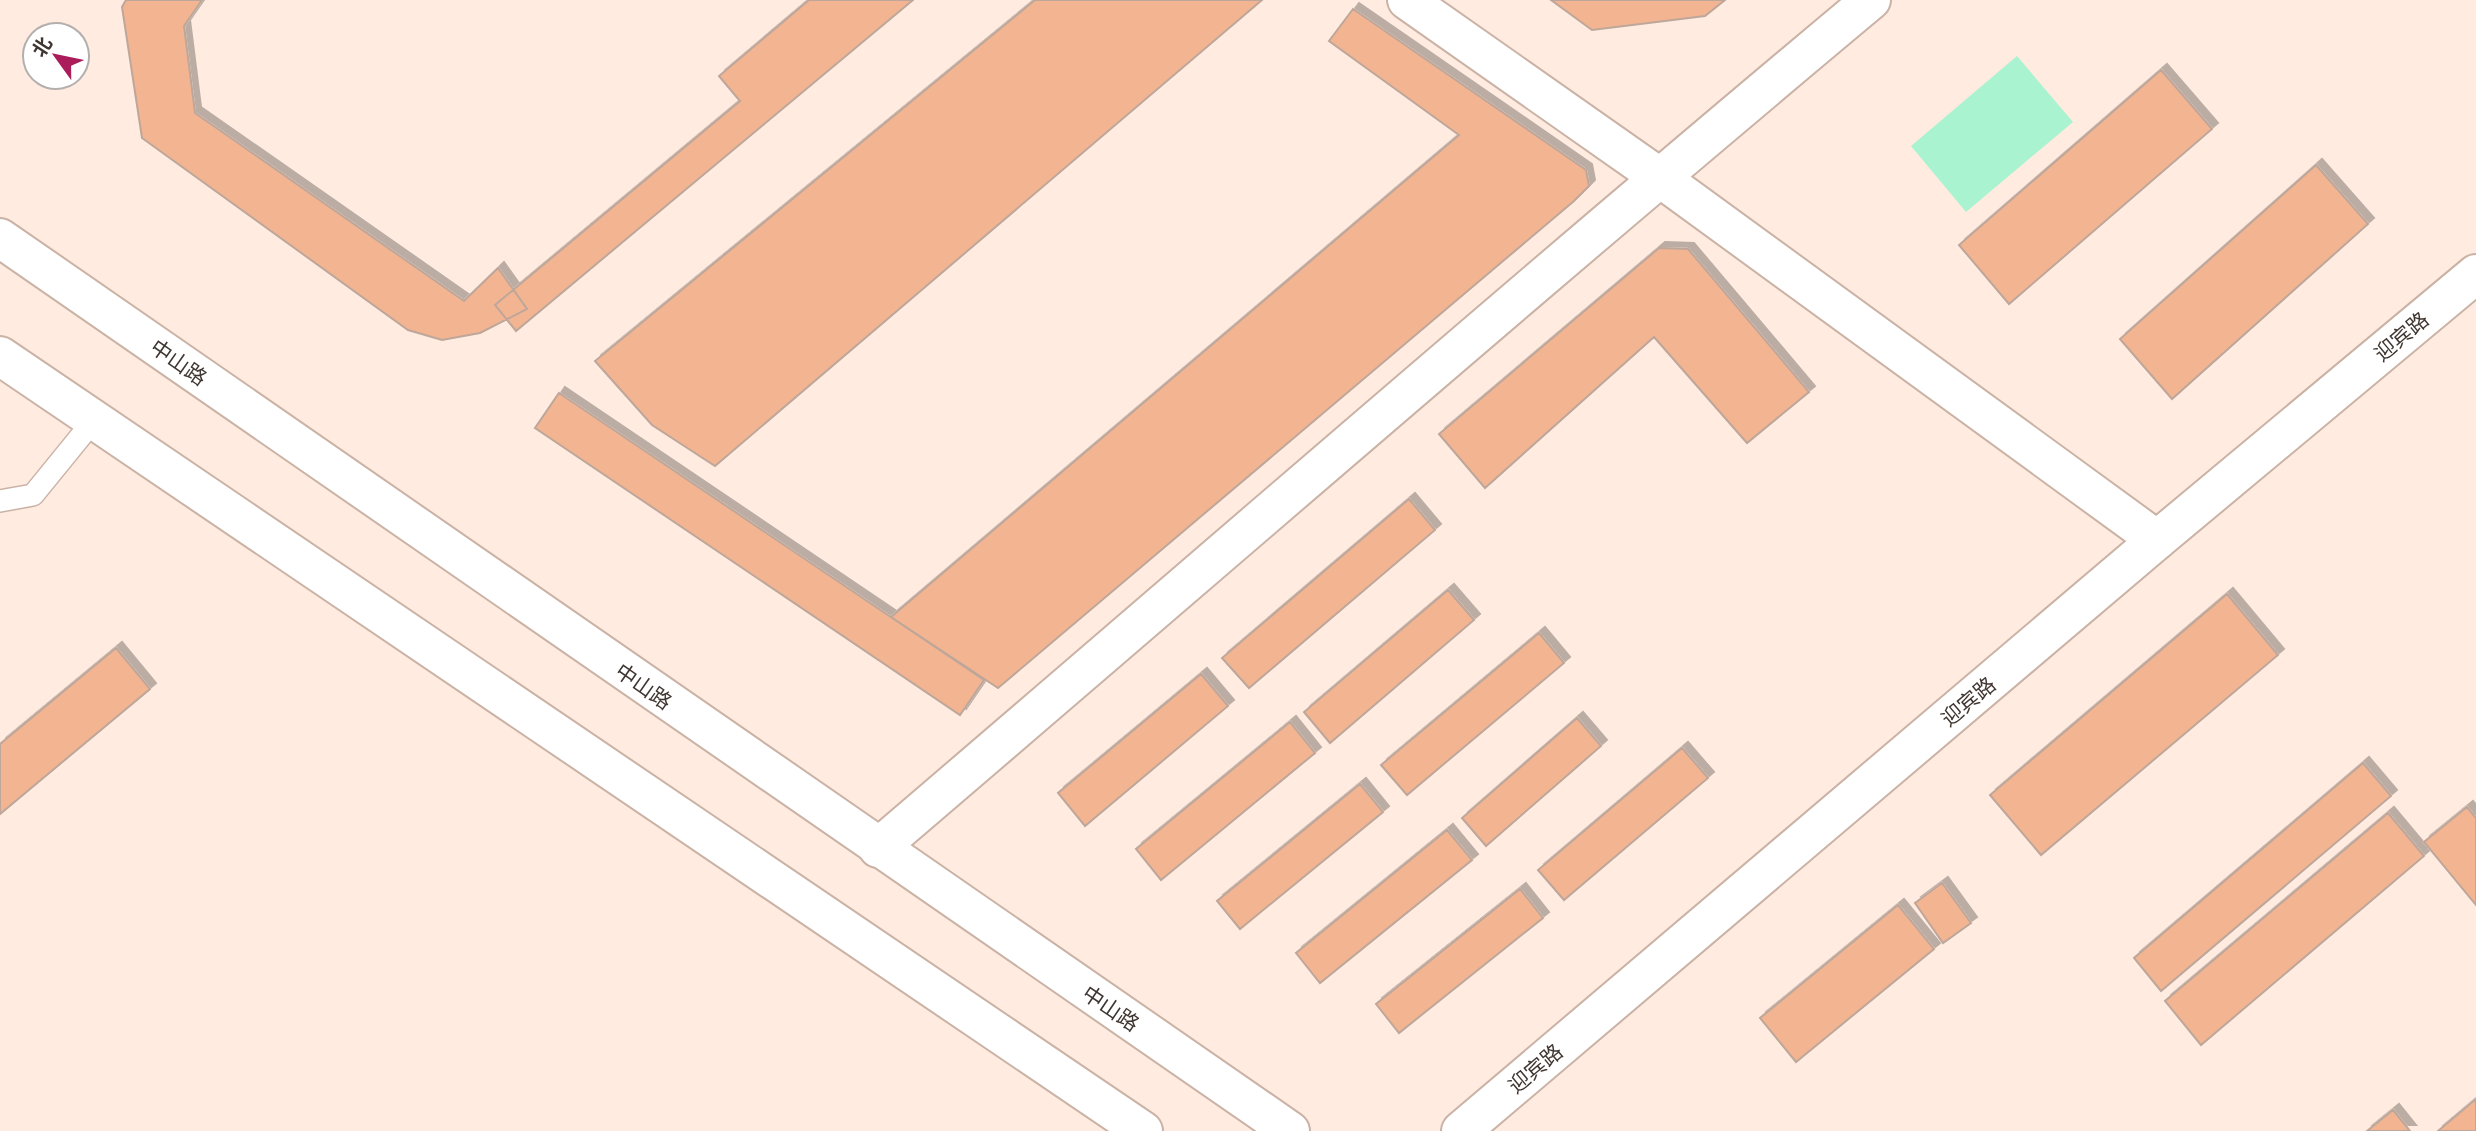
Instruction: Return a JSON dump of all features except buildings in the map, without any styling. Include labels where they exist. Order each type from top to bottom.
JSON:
[{"type":"main road","points":[[1407,0],[1659,177],[2157,540]]},
{"type":"main road","points":[[878,848],[1659,177],[1871,0]]},
{"type":"main road","name":"中山路","points":[[0,238],[1290,1131]]},
{"type":"main road","name":"迎宾路","points":[[1461,1131],[2157,540],[2476,274]]},
{"type":"main road","points":[[0,356],[1143,1131]]},
{"type":"lane","points":[[0,501],[33,495],[94,420]]},
{"type":"green space","points":[[2017,56],[2073,122],[1966,212],[1911,146]]}]
